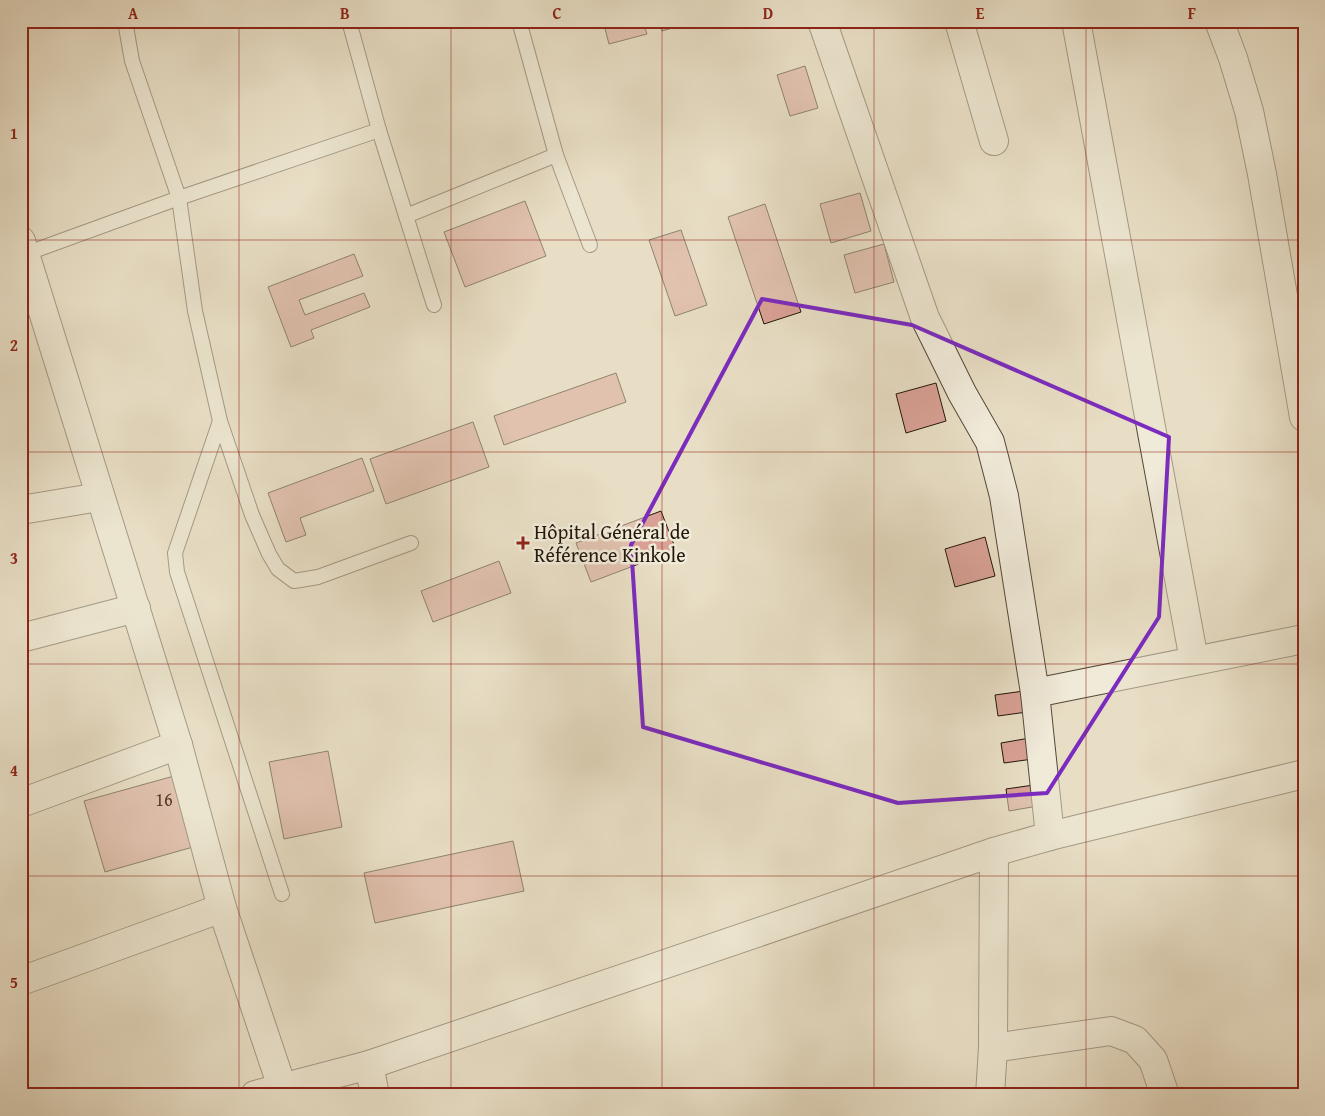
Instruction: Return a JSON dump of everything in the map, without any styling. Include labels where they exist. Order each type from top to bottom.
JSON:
[{"type":"street","points":[[822,21],[925,318],[962,393],[990,442],[1004,496],[1035,694],[1050,836]]},
{"type":"street","points":[[959,21],[994,141]]},
{"type":"street","points":[[1076,21],[1194,660]]},
{"type":"street","points":[[1219,21],[1234,58],[1249,111],[1262,174],[1304,417]]},
{"type":"street","points":[[22,250],[178,745],[222,908],[282,1087]]},
{"type":"street","points":[[21,510],[99,497]]},
{"type":"street","points":[[21,638],[136,608]]},
{"type":"street","points":[[1035,694],[1304,639]]},
{"type":"street","points":[[21,803],[178,745]]},
{"type":"street","points":[[255,1095],[368,1065],[994,852],[1050,836],[1304,774]]},
{"type":"street","points":[[990,1095],[993,1048],[994,852]]},
{"type":"street","points":[[21,980],[222,908]]},
{"type":"street","points":[[993,1048],[1111,1030],[1135,1040],[1153,1060],[1165,1095]]},
{"type":"street","points":[[368,1065],[375,1095]]},
{"type":"lane","points":[[125,21],[132,62],[179,198],[195,310],[220,421],[252,515],[269,554],[278,569],[294,580],[318,577],[410,543]]},
{"type":"lane","points":[[349,21],[379,130],[434,305]]},
{"type":"lane","points":[[519,21],[556,155],[590,245]]},
{"type":"lane","points":[[22,250],[379,130]]},
{"type":"lane","points":[[406,216],[556,155]]},
{"type":"lane","points":[[220,421],[175,553],[177,572],[282,894]]},
{"type":"highlighted area","points":[[762,299],[912,325],[1169,437],[1159,617],[1047,793],[898,803],[643,727],[631,545]]},
{"type":"building","points":[[603,21],[643,21],[647,34],[609,44]]},
{"type":"building","points":[[660,21],[697,21],[662,31]]},
{"type":"building","points":[[805,66],[818,108],[790,116],[777,75]]},
{"type":"building","points":[[860,193],[871,231],[831,243],[820,204]]},
{"type":"building","points":[[525,201],[546,256],[465,287],[444,232]]},
{"type":"building","points":[[765,204],[801,312],[764,324],[728,217]]},
{"type":"building","points":[[681,230],[707,305],[675,316],[649,240]]},
{"type":"building","points":[[884,244],[894,282],[855,293],[844,255]]},
{"type":"building","points":[[354,254],[363,276],[299,300],[305,315],[364,293],[370,307],[311,330],[314,338],[291,347],[268,287]]},
{"type":"building","points":[[616,373],[626,402],[504,445],[494,416]]},
{"type":"building","points":[[936,383],[946,421],[906,433],[896,394]]},
{"type":"building","points":[[473,422],[489,467],[386,504],[370,459]]},
{"type":"building","points":[[362,458],[374,491],[300,518],[306,535],[286,542],[268,493]]},
{"type":"building","points":[[661,511],[676,550],[591,582],[576,543]]},
{"type":"building","points":[[985,537],[995,576],[955,587],[945,549]]},
{"type":"building","points":[[499,561],[511,593],[433,622],[421,591]]},
{"type":"building","points":[[1024,691],[1027,712],[998,716],[995,695]]},
{"type":"building","points":[[1030,738],[1033,759],[1004,763],[1001,743]]},
{"type":"building","points":[[328,751],[342,827],[284,839],[269,762]]},
{"type":"building","points":[[174,776],[193,847],[105,872],[84,801]]},
{"type":"building","points":[[1034,785],[1038,806],[1009,811],[1006,789]]},
{"type":"building","points":[[513,841],[524,891],[375,923],[364,873]]},
{"type":"place","name":"Hôpital Général de Référence Kinkole","points":[[523,543]]}]
